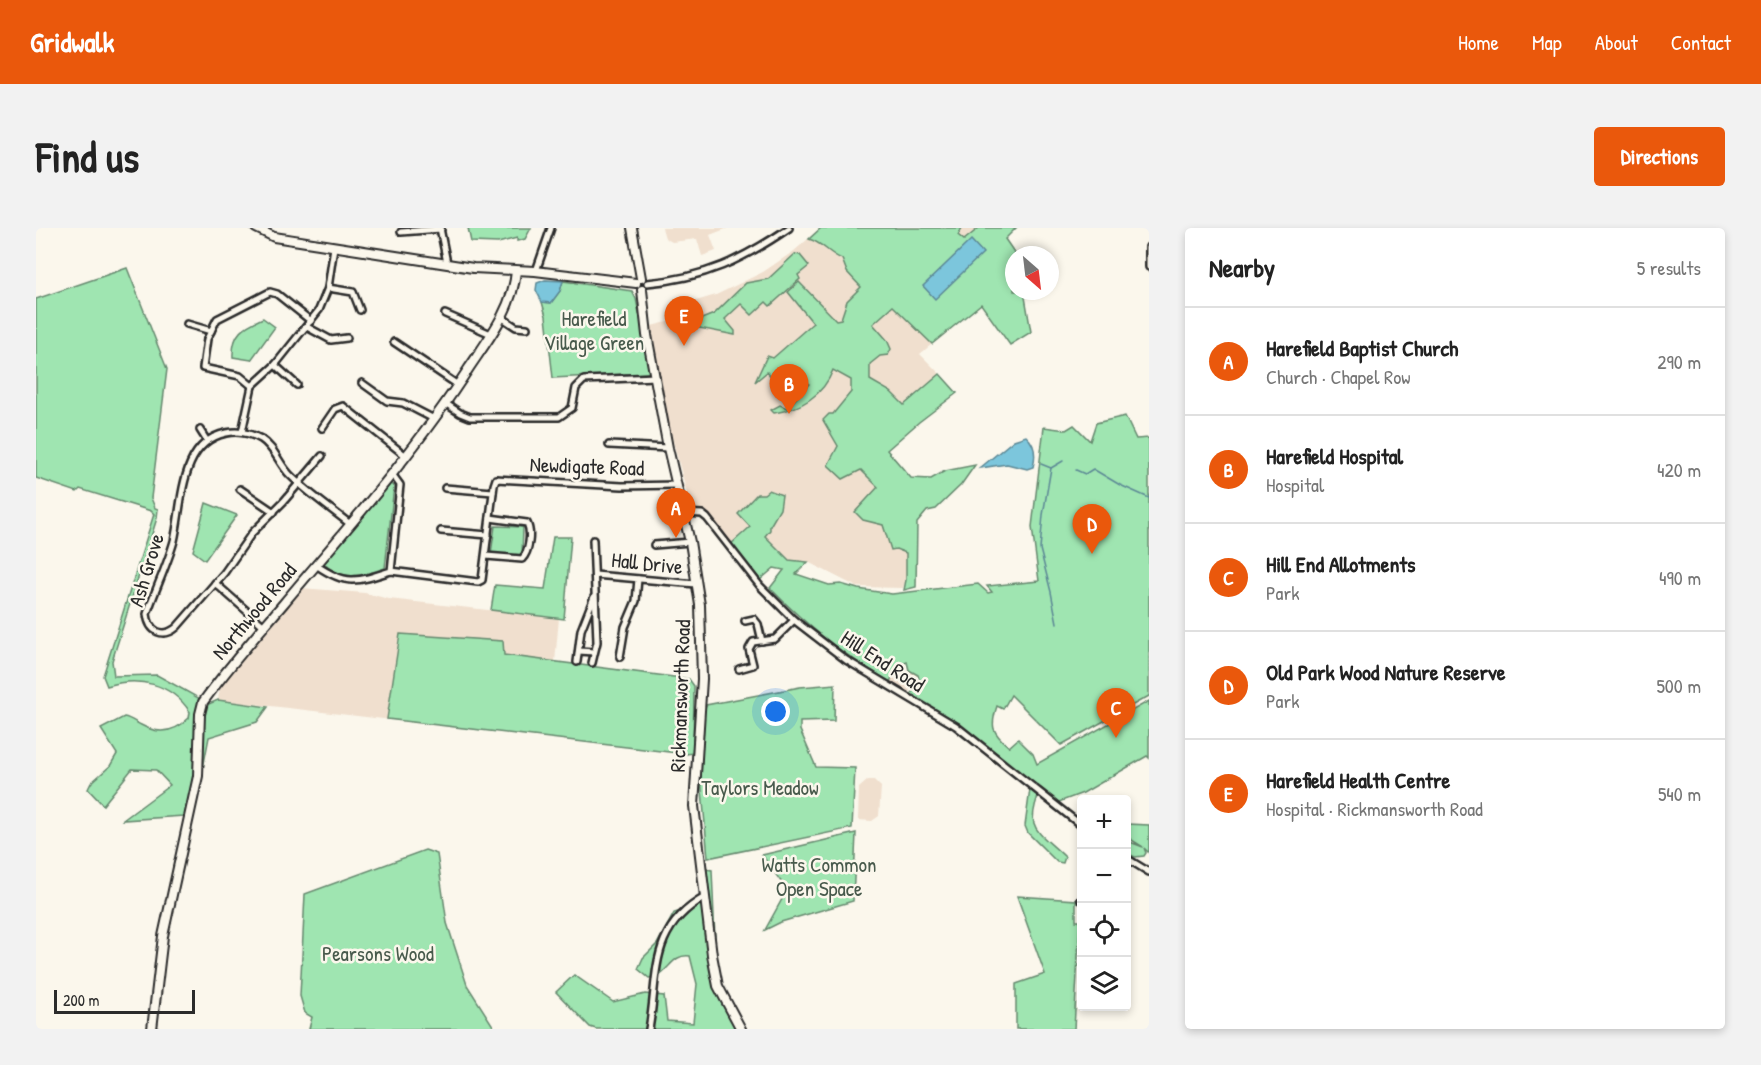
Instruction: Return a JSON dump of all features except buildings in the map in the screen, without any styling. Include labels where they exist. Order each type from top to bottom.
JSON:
[{"type":"street","points":[[256,228],[274,237],[334,247],[447,263],[641,284],[695,277],[761,247],[789,228]]},
{"type":"street","points":[[536,271],[551,228]]},
{"type":"street","name":"Rickmansworth Road","points":[[632,228],[647,336],[690,542],[700,604],[702,679],[694,806],[714,973],[718,986],[741,1029]]},
{"type":"street","points":[[401,232],[441,229],[447,263]]},
{"type":"street","points":[[242,432],[252,386],[275,365],[319,310],[328,288],[334,247]]},
{"type":"street","points":[[1149,247],[1149,267]]},
{"type":"street","name":"Northwood Road","points":[[152,1029],[163,936],[198,776],[200,714],[203,702],[392,474],[434,419],[501,317],[513,291],[516,271]]},
{"type":"street","points":[[328,288],[353,292],[360,310]]},
{"type":"street","points":[[252,386],[240,376],[203,368],[207,339],[217,319],[270,292],[276,294],[309,324],[331,340],[347,338]]},
{"type":"street","points":[[444,314],[491,334]]},
{"type":"street","points":[[501,317],[516,327],[527,328]]},
{"type":"street","points":[[187,324],[211,332]]},
{"type":"street","points":[[394,342],[458,385]]},
{"type":"street","points":[[275,365],[297,385]]},
{"type":"street","points":[[445,403],[470,417],[559,417],[572,408],[576,388],[584,380],[656,376]]},
{"type":"street","points":[[362,383],[387,400],[403,404],[434,419]]},
{"type":"street","points":[[322,428],[335,409],[343,406],[406,456]]},
{"type":"street","points":[[200,430],[207,441],[219,435],[242,432],[254,435],[270,446],[286,470],[300,484],[350,524]]},
{"type":"street","name":"Ash Grove","points":[[207,441],[190,463],[173,541],[147,614],[150,627],[160,634],[174,630],[231,564],[252,533],[300,484],[322,456]]},
{"type":"street","points":[[609,445],[669,448]]},
{"type":"street","points":[[391,571],[400,485],[392,474]]},
{"type":"street","name":"Newdigate Road","points":[[493,492],[496,479],[622,486],[677,485]]},
{"type":"street","points":[[316,565],[334,578],[344,580],[361,580],[391,571],[478,582],[483,576],[493,492],[445,488]]},
{"type":"street","points":[[240,489],[274,512]]},
{"type":"street","name":"Hill End Road","points":[[684,513],[702,514],[707,518],[760,586],[794,620],[846,660],[956,726],[1077,822]]},
{"type":"street","points":[[486,556],[522,559],[527,553],[529,528],[527,523],[490,518]]},
{"type":"street","points":[[441,531],[488,535]]},
{"type":"street","name":"Hall Drive","points":[[592,663],[597,642],[593,540]]},
{"type":"street","points":[[654,545],[690,542]]},
{"type":"street","name":"Hall Drive","points":[[595,574],[696,584]]},
{"type":"street","points":[[620,657],[625,627],[636,601],[638,579]]},
{"type":"street","points":[[215,583],[264,626]]},
{"type":"street","name":"Hall Drive","points":[[577,662],[581,630],[595,592]]},
{"type":"street","points":[[745,621],[754,620],[758,624],[762,641]]},
{"type":"street","points":[[739,669],[753,665],[749,649],[753,642],[775,639],[794,620]]},
{"type":"street","points":[[579,651],[594,652]]},
{"type":"street","points":[[1131,861],[1149,872]]},
{"type":"street","points":[[649,1029],[660,949],[669,929],[677,919],[705,897]]},
{"type":"shaded area","points":[[662,228],[728,228],[710,235],[716,251],[702,256],[697,239],[672,242],[665,238]]},
{"type":"shaded area","points":[[821,228],[979,228],[896,308],[932,344],[920,354],[940,374],[904,405],[887,450],[878,488],[863,520],[883,525],[891,550],[906,553],[906,580],[903,588],[857,587],[808,562],[789,560],[753,525],[731,544],[704,512],[692,512],[658,385],[647,327],[676,320],[676,307],[716,295],[763,272],[794,251]]},
{"type":"shaded area","points":[[301,588],[365,593],[389,599],[559,618],[555,662],[689,679],[694,686],[693,753],[218,700],[220,687]]},
{"type":"shaded area","points":[[899,665],[918,675],[909,692],[890,682]]},
{"type":"shaded area","points":[[868,780],[874,780],[881,787],[879,816],[872,821],[858,820],[859,788]]},
{"type":"green space","points":[[468,228],[531,228],[525,239],[517,241],[517,238],[498,243],[471,242]]},
{"type":"green space","points":[[821,228],[962,228],[958,235],[964,240],[979,228],[1016,228],[1005,239],[1010,246],[1005,246],[1005,300],[1026,300],[1031,332],[1010,345],[981,304],[932,344],[893,306],[873,324],[887,340],[891,349],[888,355],[880,356],[870,364],[870,380],[891,392],[904,405],[940,374],[957,393],[887,450],[911,478],[931,479],[945,471],[975,465],[961,485],[936,509],[927,511],[917,523],[916,587],[904,590],[906,553],[896,549],[891,550],[883,525],[863,520],[855,512],[878,487],[861,470],[843,479],[828,465],[838,446],[823,420],[829,414],[833,414],[851,392],[851,380],[833,370],[823,387],[810,400],[774,413],[771,410],[780,405],[787,408],[809,384],[795,370],[779,386],[767,372],[755,382],[767,356],[773,358],[813,323],[788,292],[799,282],[836,320],[841,319],[847,301],[861,287],[847,272],[842,259],[809,239]]},
{"type":"green space","points":[[795,254],[800,255],[809,266],[798,275],[800,279],[770,306],[766,302],[752,315],[741,304],[725,319],[735,331],[735,335],[699,328],[699,320],[714,314],[746,283],[768,279]]},
{"type":"green space","points":[[127,268],[167,369],[151,498],[155,508],[158,509],[157,518],[112,661],[114,676],[157,675],[209,704],[218,700],[268,707],[257,722],[209,737],[200,784],[184,816],[123,820],[170,785],[156,770],[132,769],[103,805],[88,789],[91,783],[110,766],[117,754],[101,729],[124,717],[154,730],[172,729],[184,723],[189,718],[190,712],[182,702],[164,688],[142,682],[107,686],[103,676],[154,514],[151,511],[80,489],[77,492],[36,478],[36,299]]},
{"type":"green space","name":"Harefield Village Green","points":[[563,281],[632,291],[636,299],[652,373],[553,378],[546,316],[542,302],[551,303],[560,291]]},
{"type":"green space","points":[[263,318],[275,327],[251,360],[233,357],[234,342],[240,332]]},
{"type":"green space","points":[[1125,416],[1136,439],[1149,438],[1149,696],[1061,745],[1011,695],[1003,709],[997,706],[993,724],[1003,742],[1009,747],[1018,739],[1033,754],[1037,764],[1149,701],[1149,758],[1147,756],[1083,793],[1059,802],[1041,788],[1033,821],[1040,834],[1065,857],[1063,863],[1057,862],[1028,833],[1025,826],[1030,789],[959,732],[952,721],[911,694],[919,679],[918,675],[909,670],[907,662],[897,666],[890,682],[856,661],[812,628],[770,588],[784,570],[774,568],[760,580],[731,544],[750,527],[738,514],[757,494],[764,494],[769,490],[782,495],[780,509],[765,536],[789,560],[808,562],[796,574],[829,585],[841,584],[892,594],[978,584],[988,593],[992,592],[987,586],[1039,581],[1032,527],[1044,427],[1066,430],[1074,425],[1090,441],[1096,423]]},
{"type":"green space","points":[[388,481],[394,486],[385,568],[351,576],[329,568],[321,561]]},
{"type":"green space","points":[[206,503],[237,515],[205,560],[193,551]]},
{"type":"green space","points":[[495,526],[523,527],[522,556],[491,554]]},
{"type":"green space","points":[[553,537],[571,537],[564,619],[491,610],[495,585],[545,589]]},
{"type":"green space","points":[[400,634],[503,641],[504,655],[689,679],[694,686],[693,753],[387,719]]},
{"type":"green space","name":"Taylors Meadow","points":[[835,684],[834,721],[800,722],[800,730],[816,767],[855,768],[852,828],[708,858],[701,779],[703,715],[706,705],[800,687]]},
{"type":"green space","points":[[1131,824],[1149,825],[1149,853],[1144,848],[1146,853],[1144,856],[1131,855],[1131,842],[1143,847],[1131,840]]},
{"type":"green space","name":"Watts Common Open Space","points":[[856,833],[853,901],[781,922],[765,930],[787,890],[762,855]]},
{"type":"green space","name":"Pearsons Wood","points":[[425,850],[437,854],[447,923],[467,985],[495,1029],[309,1029],[312,1017],[305,1013],[300,996],[305,894]]},
{"type":"green space","points":[[700,868],[712,870],[717,986],[739,1029],[596,1029],[590,1027],[556,992],[574,975],[613,1002],[645,994],[664,996],[667,1021],[693,1023],[697,984],[690,956],[676,959],[659,975],[649,978],[638,969],[643,958],[657,944],[674,913],[702,904]]},
{"type":"green space","points":[[1017,896],[1076,900],[1077,975],[1074,1029],[1016,1029],[1016,984],[1045,974]]},
{"type":"water","points":[[971,240],[983,253],[935,299],[923,286]]},
{"type":"water","points":[[545,280],[563,281],[560,291],[551,303],[542,302],[536,290],[537,283]]},
{"type":"water","points":[[1026,436],[1034,450],[1033,467],[1027,469],[1007,464],[980,468],[1014,440]]},
{"type":"waterway","points":[[1041,464],[1051,468],[1063,461]]},
{"type":"waterway","points":[[1051,468],[1040,549],[1057,623]]},
{"type":"waterway","points":[[1076,470],[1085,474],[1093,469],[1149,498]]},
{"type":"place","name":"Harefield Health Centre","points":[[684,346]]},
{"type":"place","name":"Harefield Hospital","points":[[789,414]]},
{"type":"place","name":"Harefield Baptist Church","points":[[676,538]]},
{"type":"place","name":"Old Park Wood Nature Reserve","points":[[1092,554]]},
{"type":"place","name":"Hill End Allotments","points":[[1116,738]]}]
